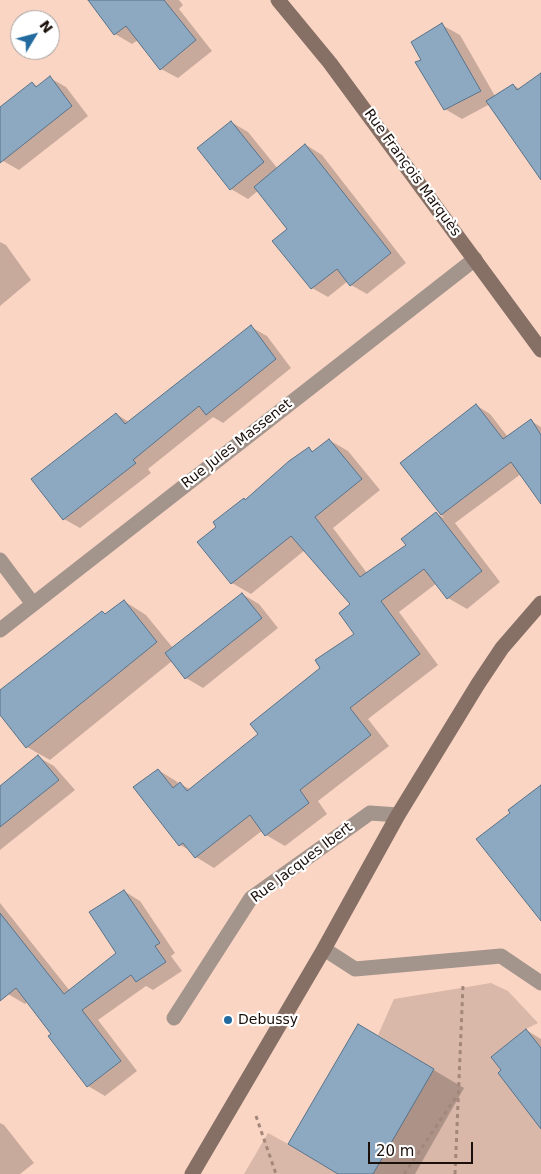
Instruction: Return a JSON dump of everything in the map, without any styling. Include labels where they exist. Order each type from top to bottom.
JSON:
[{"type":"main road","name":"Rue François Marquès","points":[[278,0],[330,63],[541,350]]},
{"type":"main road","points":[[192,1174],[324,949],[398,816],[478,684],[502,648],[541,603]]},
{"type":"street","name":"Rue Jules Massenet","points":[[0,630],[475,259]]},
{"type":"street","points":[[0,560],[33,604]]},
{"type":"street","name":"Rue Jacques Ibert","points":[[174,1018],[251,898],[370,813],[398,816]]},
{"type":"street","points":[[324,949],[354,969],[501,956],[541,983]]},
{"type":"path","points":[[455,1174],[464,960]]},
{"type":"path","points":[[245,1085],[276,1174]]},
{"type":"path","points":[[404,1174],[458,1094]]},
{"type":"shaded area","points":[[491,983],[508,991],[538,1023],[526,1029],[491,1057],[501,1070],[498,1073],[541,1127],[541,1174],[373,1174],[386,1152],[382,1149],[433,1069],[378,1035],[394,999]]},
{"type":"shaded area","points":[[268,1133],[288,1144],[338,1174],[244,1174]]},
{"type":"building","points":[[88,0],[164,0],[196,40],[160,70],[126,26],[114,35]]},
{"type":"building","points":[[442,23],[481,91],[444,110],[415,62],[421,60],[411,42]]},
{"type":"building","points":[[541,73],[541,180],[486,101],[513,84],[517,90]]},
{"type":"building","points":[[50,76],[72,106],[0,163],[0,107],[32,82],[36,87]]},
{"type":"building","points":[[231,121],[264,162],[230,190],[197,148]]},
{"type":"building","points":[[305,144],[391,253],[350,286],[337,269],[311,289],[272,241],[287,229],[254,187]]},
{"type":"building","points":[[251,325],[276,359],[206,415],[199,406],[133,460],[136,463],[63,520],[31,479],[116,413],[125,424]]},
{"type":"building","points":[[476,404],[503,439],[531,419],[541,435],[541,504],[511,462],[441,515],[400,463]]},
{"type":"building","points":[[329,439],[362,479],[315,517],[360,577],[406,545],[401,539],[436,512],[482,571],[447,599],[424,569],[381,601],[420,654],[350,708],[371,735],[300,790],[309,803],[265,836],[250,815],[195,858],[183,843],[179,846],[133,787],[158,769],[173,788],[180,782],[187,791],[258,734],[250,724],[320,668],[315,660],[354,634],[339,613],[350,604],[291,536],[231,584],[197,542],[216,527],[213,522],[244,498],[245,500],[289,461],[309,447],[312,452]]},
{"type":"building","points":[[242,593],[262,618],[185,679],[165,653]]},
{"type":"building","points":[[124,600],[157,642],[26,748],[0,715],[0,690],[102,611],[105,614]]},
{"type":"building","points":[[38,755],[59,780],[0,827],[0,786]]},
{"type":"building","points":[[541,785],[541,921],[476,839],[510,813],[508,810]]},
{"type":"building","points":[[124,890],[160,943],[155,946],[166,962],[136,982],[131,975],[82,1010],[121,1061],[87,1087],[48,1036],[51,1034],[16,988],[0,1001],[0,913],[64,994],[116,953],[89,912]]},
{"type":"building","points":[[358,1024],[434,1069],[373,1174],[338,1174],[288,1144]]},
{"type":"building","points":[[526,1029],[541,1048],[541,1129],[498,1073],[501,1070],[491,1057]]},
{"type":"place","name":"Debussy","points":[[228,1020]]}]
